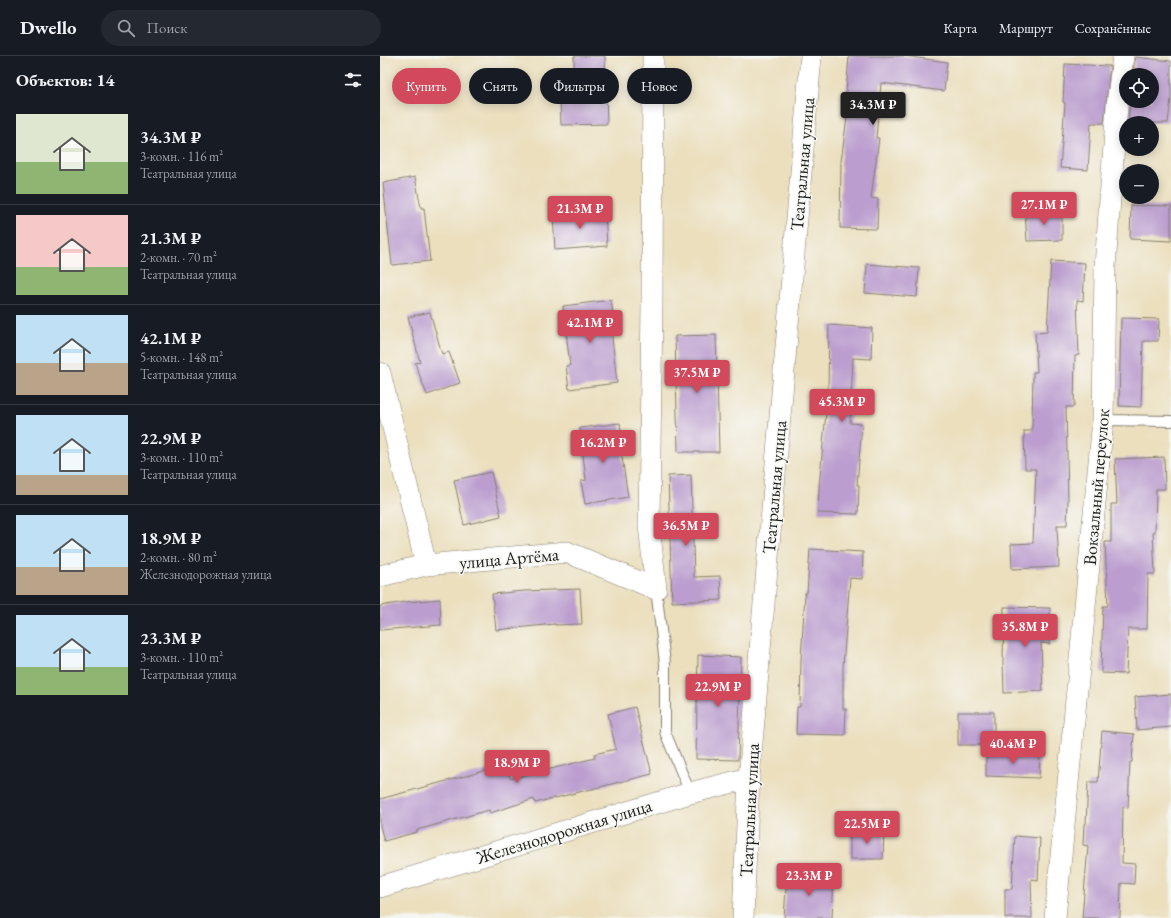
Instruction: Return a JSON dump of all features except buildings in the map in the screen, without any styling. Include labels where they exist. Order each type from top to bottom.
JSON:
[{"type":"street","points":[[653,56],[652,296],[648,526],[656,588]]},
{"type":"street","name":"Театральная улица","points":[[743,918],[750,778],[811,56]]},
{"type":"street","name":"Вокзальный переулок","points":[[1055,918],[1103,420],[1105,267],[1117,105],[1123,56]]},
{"type":"street","points":[[380,374],[426,565]]},
{"type":"street","name":"улица Артёма","points":[[380,576],[426,565],[566,552],[656,588]]},
{"type":"street","name":"Железнодорожная улица","points":[[380,887],[690,793],[750,778]]},
{"type":"lane","points":[[1103,420],[1171,421]]},
{"type":"lane","points":[[656,588],[665,663],[665,732],[690,793]]}]
